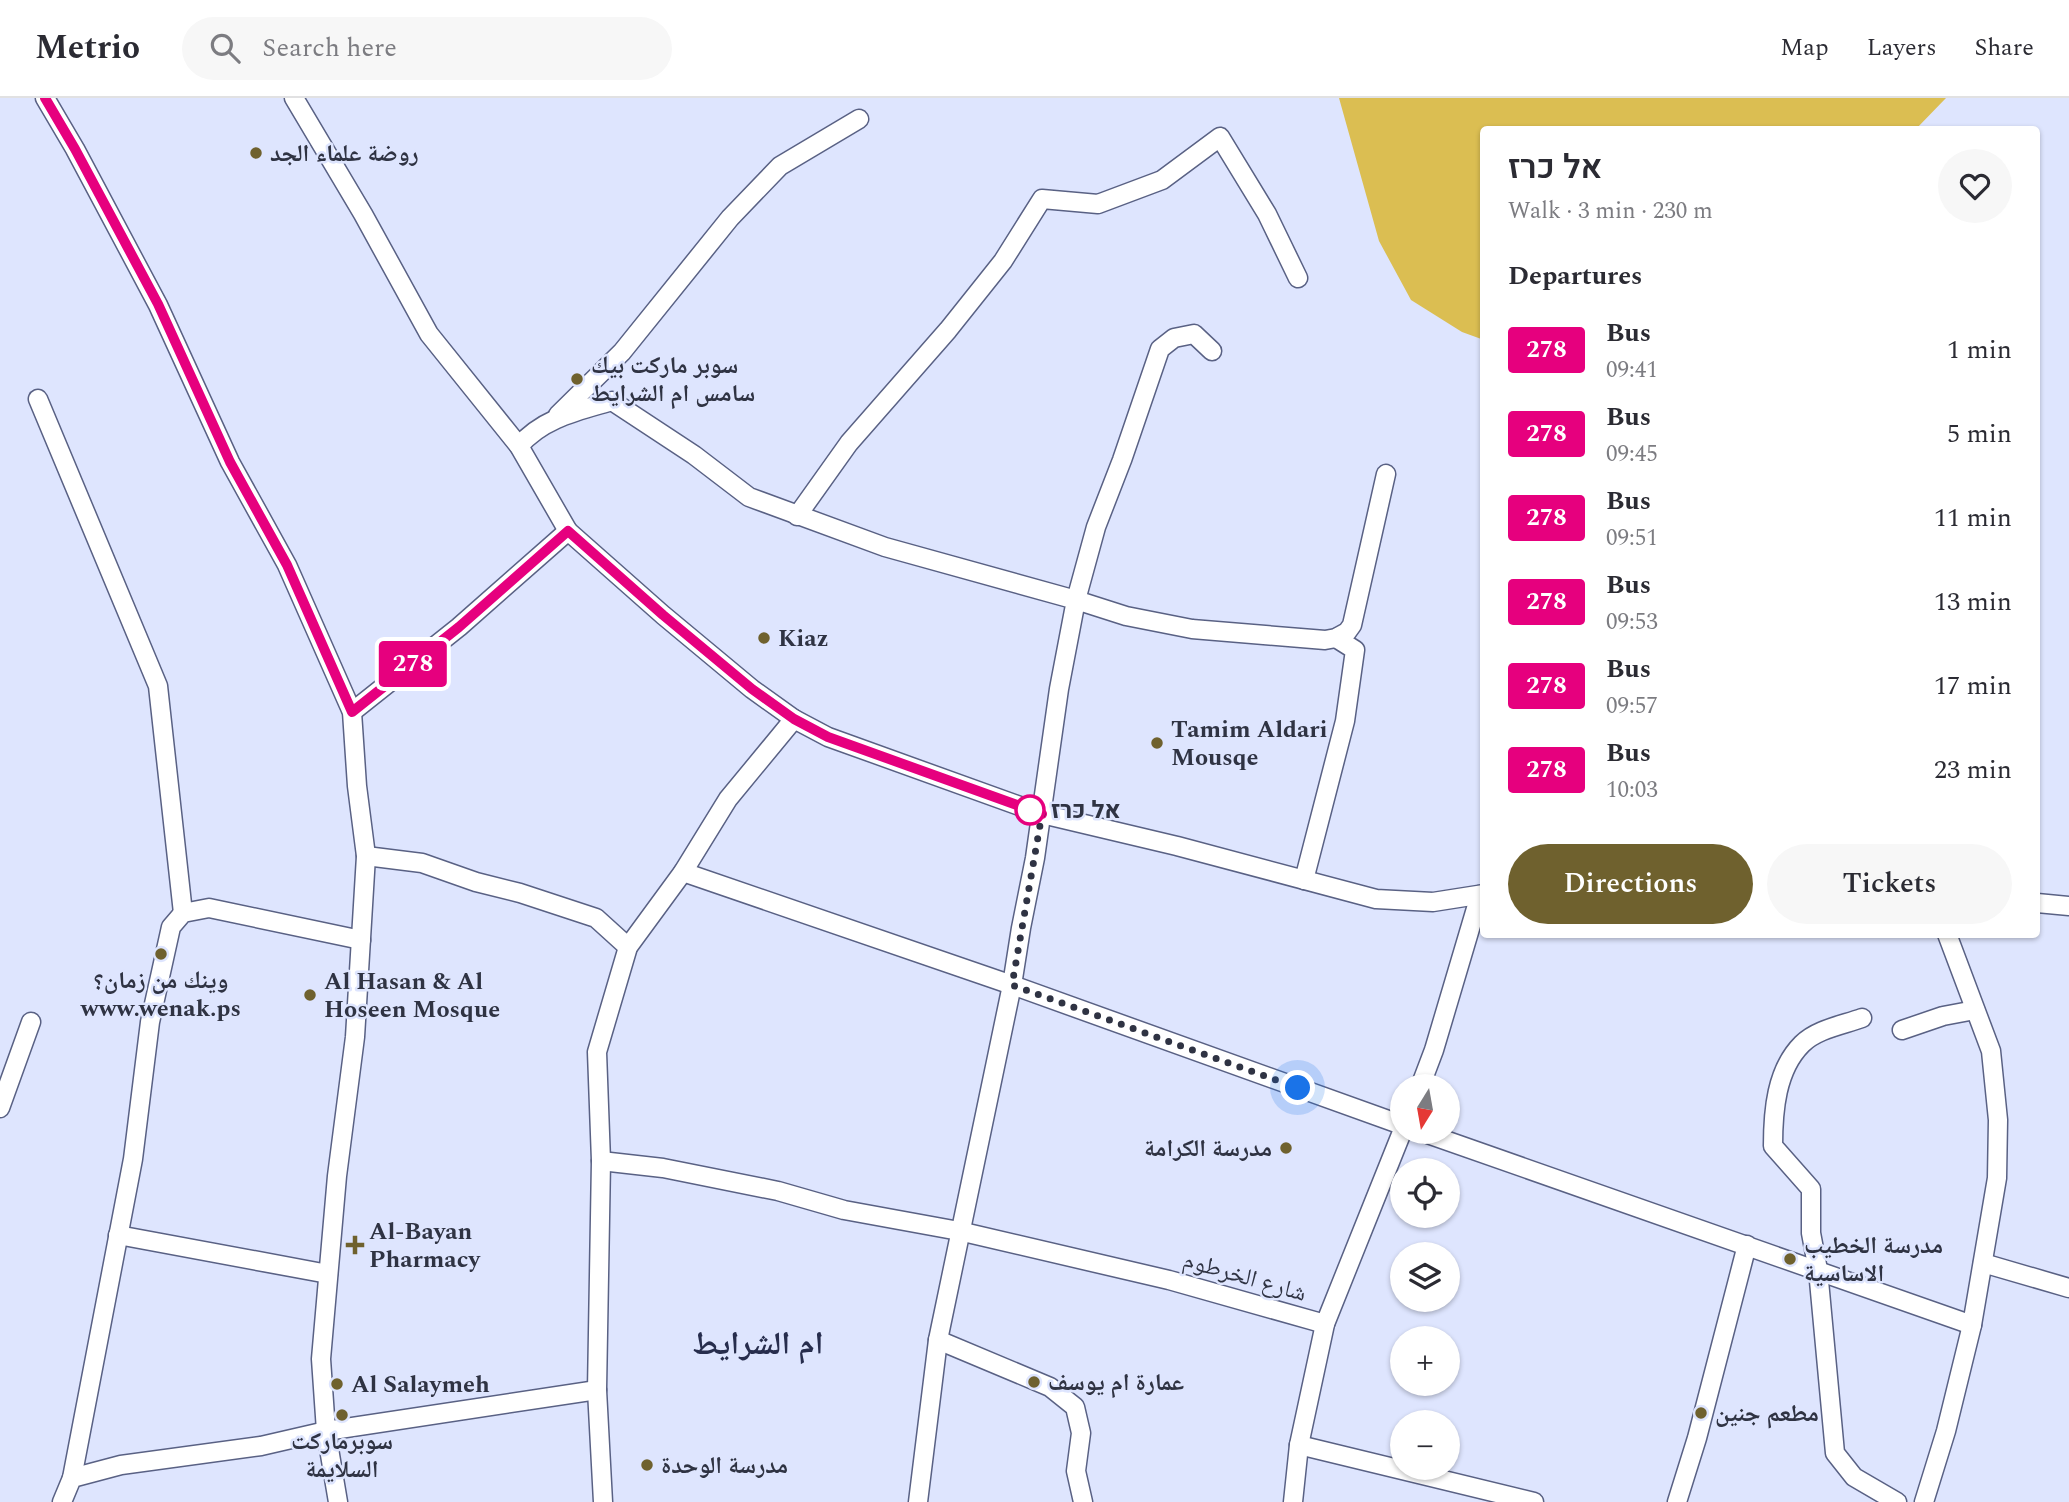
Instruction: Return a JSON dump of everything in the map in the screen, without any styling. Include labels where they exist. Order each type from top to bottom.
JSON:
[{"type":"street","points":[[45,98],[158,304],[230,462],[287,565],[352,712],[357,786],[366,856],[355,1037],[337,1176],[321,1359],[326,1431],[338,1502]]},
{"type":"street","points":[[294,98],[363,214],[429,334],[519,446],[568,531],[663,615],[752,689],[794,719],[828,737],[1042,814],[1376,899],[1433,902],[1480,894]]},
{"type":"street","points":[[519,446],[525,438],[556,417],[622,352],[730,218],[780,166],[859,119]]},
{"type":"street","points":[[797,516],[849,443],[948,330],[1003,261],[1042,199],[1098,204],[1162,180],[1220,136],[1267,214],[1298,278]]},
{"type":"street","points":[[918,1502],[938,1340],[1012,985],[1042,814],[1059,689],[1076,600],[1096,527],[1160,349],[1174,338],[1194,334],[1212,351]]},
{"type":"street","points":[[38,399],[158,686],[183,913]]},
{"type":"street","points":[[556,417],[612,401],[694,455],[749,497],[885,547],[1126,616],[1192,629],[1302,639],[1336,638],[1347,632],[1354,617],[1386,474]]},
{"type":"street","points":[[352,712],[459,627],[568,531]]},
{"type":"street","points":[[1304,880],[1345,721],[1356,650],[1336,638]]},
{"type":"street","points":[[603,1502],[597,1390],[601,1161],[597,1052],[628,947],[683,872],[728,799],[794,719]]},
{"type":"street","points":[[366,856],[422,863],[596,918],[628,947]]},
{"type":"street","points":[[683,872],[1012,985],[1390,1121]]},
{"type":"street","points":[[1425,1074],[1480,900]]},
{"type":"street","points":[[2040,904],[2069,906]]},
{"type":"street","points":[[62,1502],[72,1478],[132,1158],[150,1022],[171,927],[183,913],[209,908],[361,940]]},
{"type":"street","points":[[1924,1502],[1946,1432],[1972,1325],[1997,1178],[1998,1120],[1990,1051],[1948,938]]},
{"type":"street","points":[[1902,1030],[1943,1016],[1975,1010]]},
{"type":"street","points":[[1862,1018],[1824,1031],[1803,1043],[1784,1070],[1773,1112],[1773,1146],[1811,1189],[1811,1233],[1818,1270],[1835,1453],[1854,1478],[1897,1502]]},
{"type":"street","points":[[0,1108],[31,1022]]},
{"type":"street","points":[[1325,1324],[1397,1144]]},
{"type":"street","points":[[1457,1144],[1972,1325]]},
{"type":"street","name":"شارع الخرطوم","points":[[601,1161],[663,1167],[778,1191],[844,1210],[959,1231],[1169,1280],[1325,1324],[1298,1445],[1293,1502]]},
{"type":"street","points":[[118,1235],[328,1274]]},
{"type":"street","points":[[1677,1502],[1697,1438],[1747,1245]]},
{"type":"street","points":[[1983,1263],[2069,1288]]},
{"type":"street","points":[[938,1340],[1050,1387],[1075,1407],[1081,1433],[1076,1471],[1083,1502]]},
{"type":"street","points":[[72,1478],[121,1465],[261,1446],[326,1431],[597,1390]]},
{"type":"street","points":[[1298,1445],[1534,1502]]},
{"type":"shaded area","points":[[1339,98],[1946,98],[1919,126],[1480,126],[1480,339],[1462,332],[1411,300],[1379,241]]},
{"type":"bus line","name":"278","points":[[45,98],[158,304],[230,462],[287,565],[352,712],[459,627],[568,531],[663,615],[752,689],[794,719],[828,737],[1042,814]]},
{"type":"place","name":"روضة علماء الجد","points":[[256,153]]},
{"type":"place","name":"سوبر ماركت بيك سامس ام الشرايط","points":[[577,379]]},
{"type":"place","name":"Kiaz","points":[[764,638]]},
{"type":"place","name":"Tamim Aldari Mousqe","points":[[1157,743]]},
{"type":"place","name":"אל כרז","points":[[1030,810]]},
{"type":"place","name":"وينك من زمان؟ www.wenak.ps","points":[[161,954]]},
{"type":"place","name":"Al Hasan & Al Hoseen Mosque","points":[[310,995]]},
{"type":"place","name":"مدرسة الكرامة","points":[[1286,1148]]},
{"type":"place","name":"Al-Bayan Pharmacy","points":[[355,1245]]},
{"type":"place","name":"مدرسة الخطيب الاساسية","points":[[1790,1259]]},
{"type":"place","name":"عمارة ام يوسف","points":[[1034,1382]]},
{"type":"place","name":"Al Salaymeh","points":[[337,1384]]},
{"type":"place","name":"مطعم جنين","points":[[1701,1413]]},
{"type":"place","name":"سوبرماركت السلايمة","points":[[342,1415]]},
{"type":"place","name":"مدرسة الوحدة","points":[[647,1465]]},
{"type":"district","name":"ام الشرايط","points":[[758,1343]]},
{"type":"route","points":[[1030,810],[1042,814],[1012,985],[1298,1088]]}]
